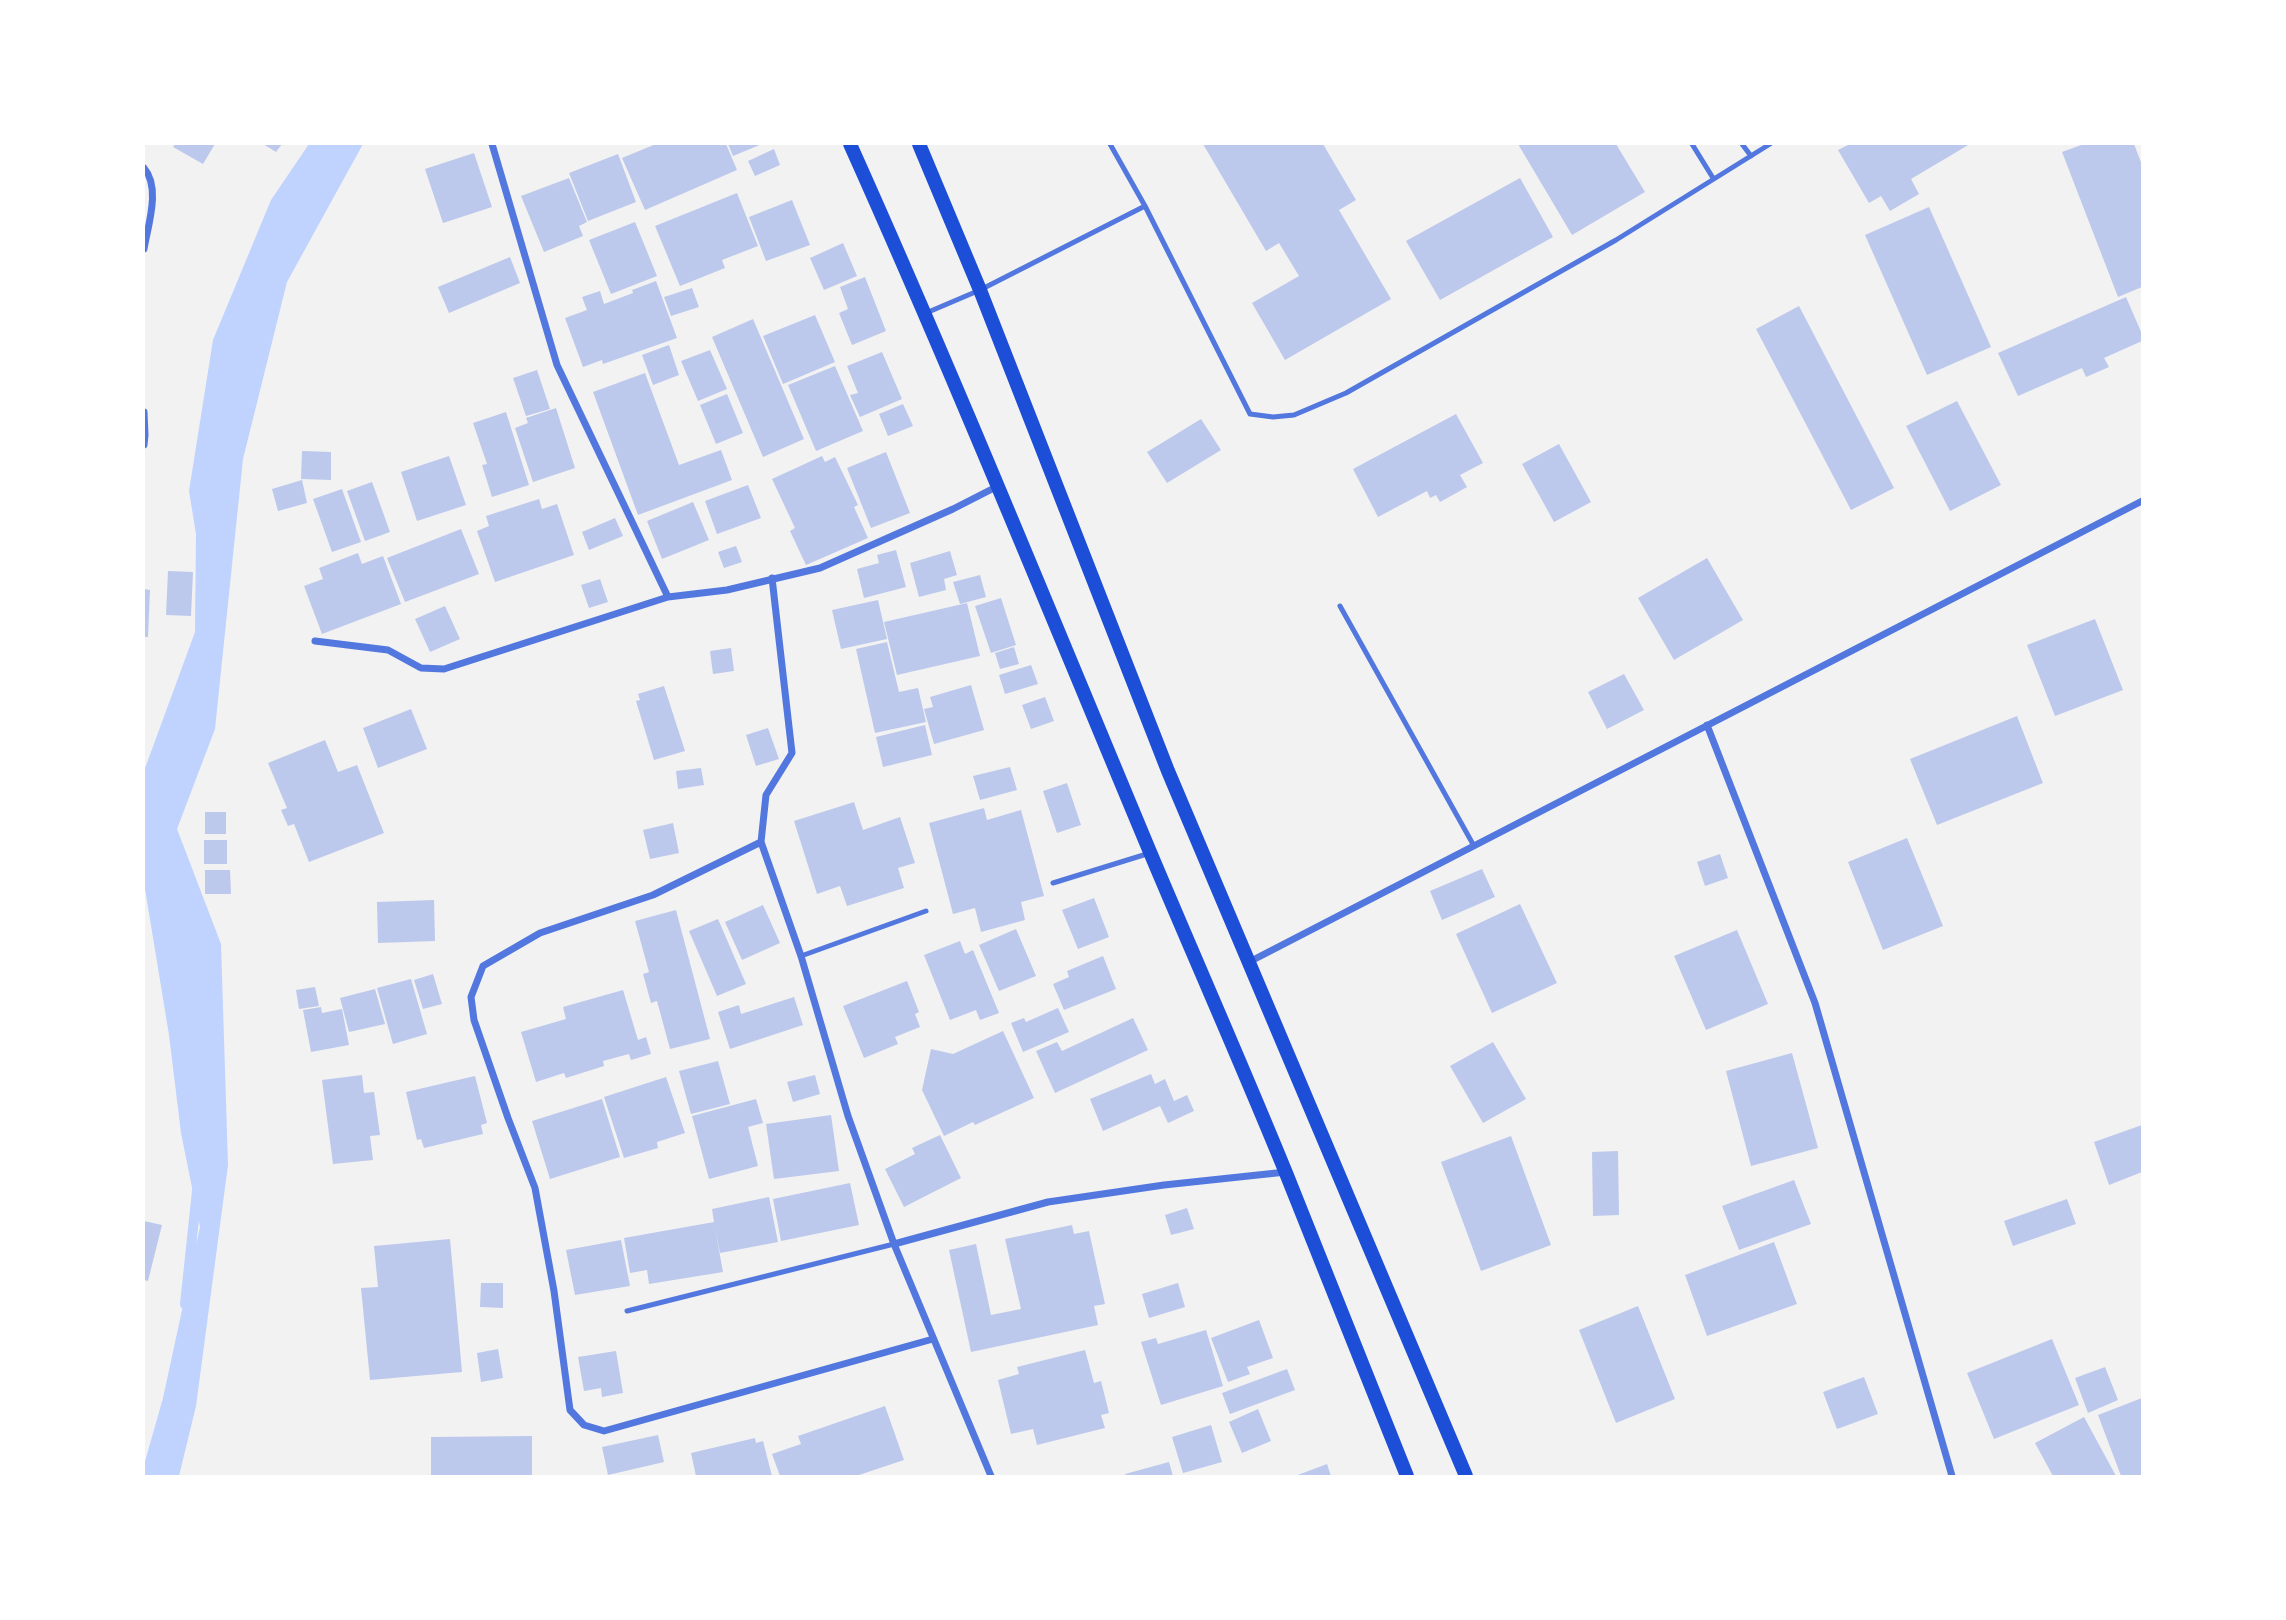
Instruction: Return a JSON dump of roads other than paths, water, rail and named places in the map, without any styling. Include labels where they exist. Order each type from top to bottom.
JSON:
[{"type":"main road","points":[[850,144],[926,313],[1286,1172],[1407,1476]]},
{"type":"main road","points":[[919,144],[981,290],[1168,771],[1466,1476]]},
{"type":"street","points":[[492,144],[557,365],[668,597]]},
{"type":"street","points":[[144,168],[153,192],[144,249]]},
{"type":"street","points":[[144,412],[144,445]]},
{"type":"street","points":[[315,640],[388,650],[421,668],[444,669],[668,597],[727,590],[820,568],[999,486]]},
{"type":"street","points":[[1248,962],[2143,501]]},
{"type":"street","points":[[772,578],[792,753],[766,795],[761,842],[801,956],[848,1116],[894,1244],[991,1476]]},
{"type":"street","points":[[1707,725],[1815,1003],[1952,1476]]},
{"type":"street","points":[[761,842],[653,895],[540,933],[483,966],[471,997],[474,1020],[535,1188],[554,1291],[570,1410],[583,1425],[604,1431],[933,1339]]},
{"type":"street","points":[[894,1244],[1048,1202],[1164,1185],[1286,1172]]},
{"type":"lane","points":[[1110,144],[1145,206],[1250,414],[1273,417],[1294,415],[1346,393],[1616,240],[1770,144]]},
{"type":"lane","points":[[1692,144],[1713,178]]},
{"type":"lane","points":[[1742,144],[1751,156]]},
{"type":"lane","points":[[926,313],[981,290],[1145,206]]},
{"type":"lane","points":[[1340,606],[1474,846]]},
{"type":"lane","points":[[1053,884],[1151,853]]},
{"type":"lane","points":[[801,956],[926,911]]},
{"type":"lane","points":[[627,1311],[894,1244]]},
{"type":"water","points":[[309,144],[363,144],[287,282],[243,459],[215,729],[177,829],[221,944],[228,1165],[196,1406],[179,1476],[144,1476],[144,1465],[163,1398],[200,1227],[181,1133],[169,1035],[144,883],[144,771],[195,632],[196,534],[189,491],[213,340],[271,200]]},
{"type":"waterway","points":[[185,1304],[197,1191]]}]
